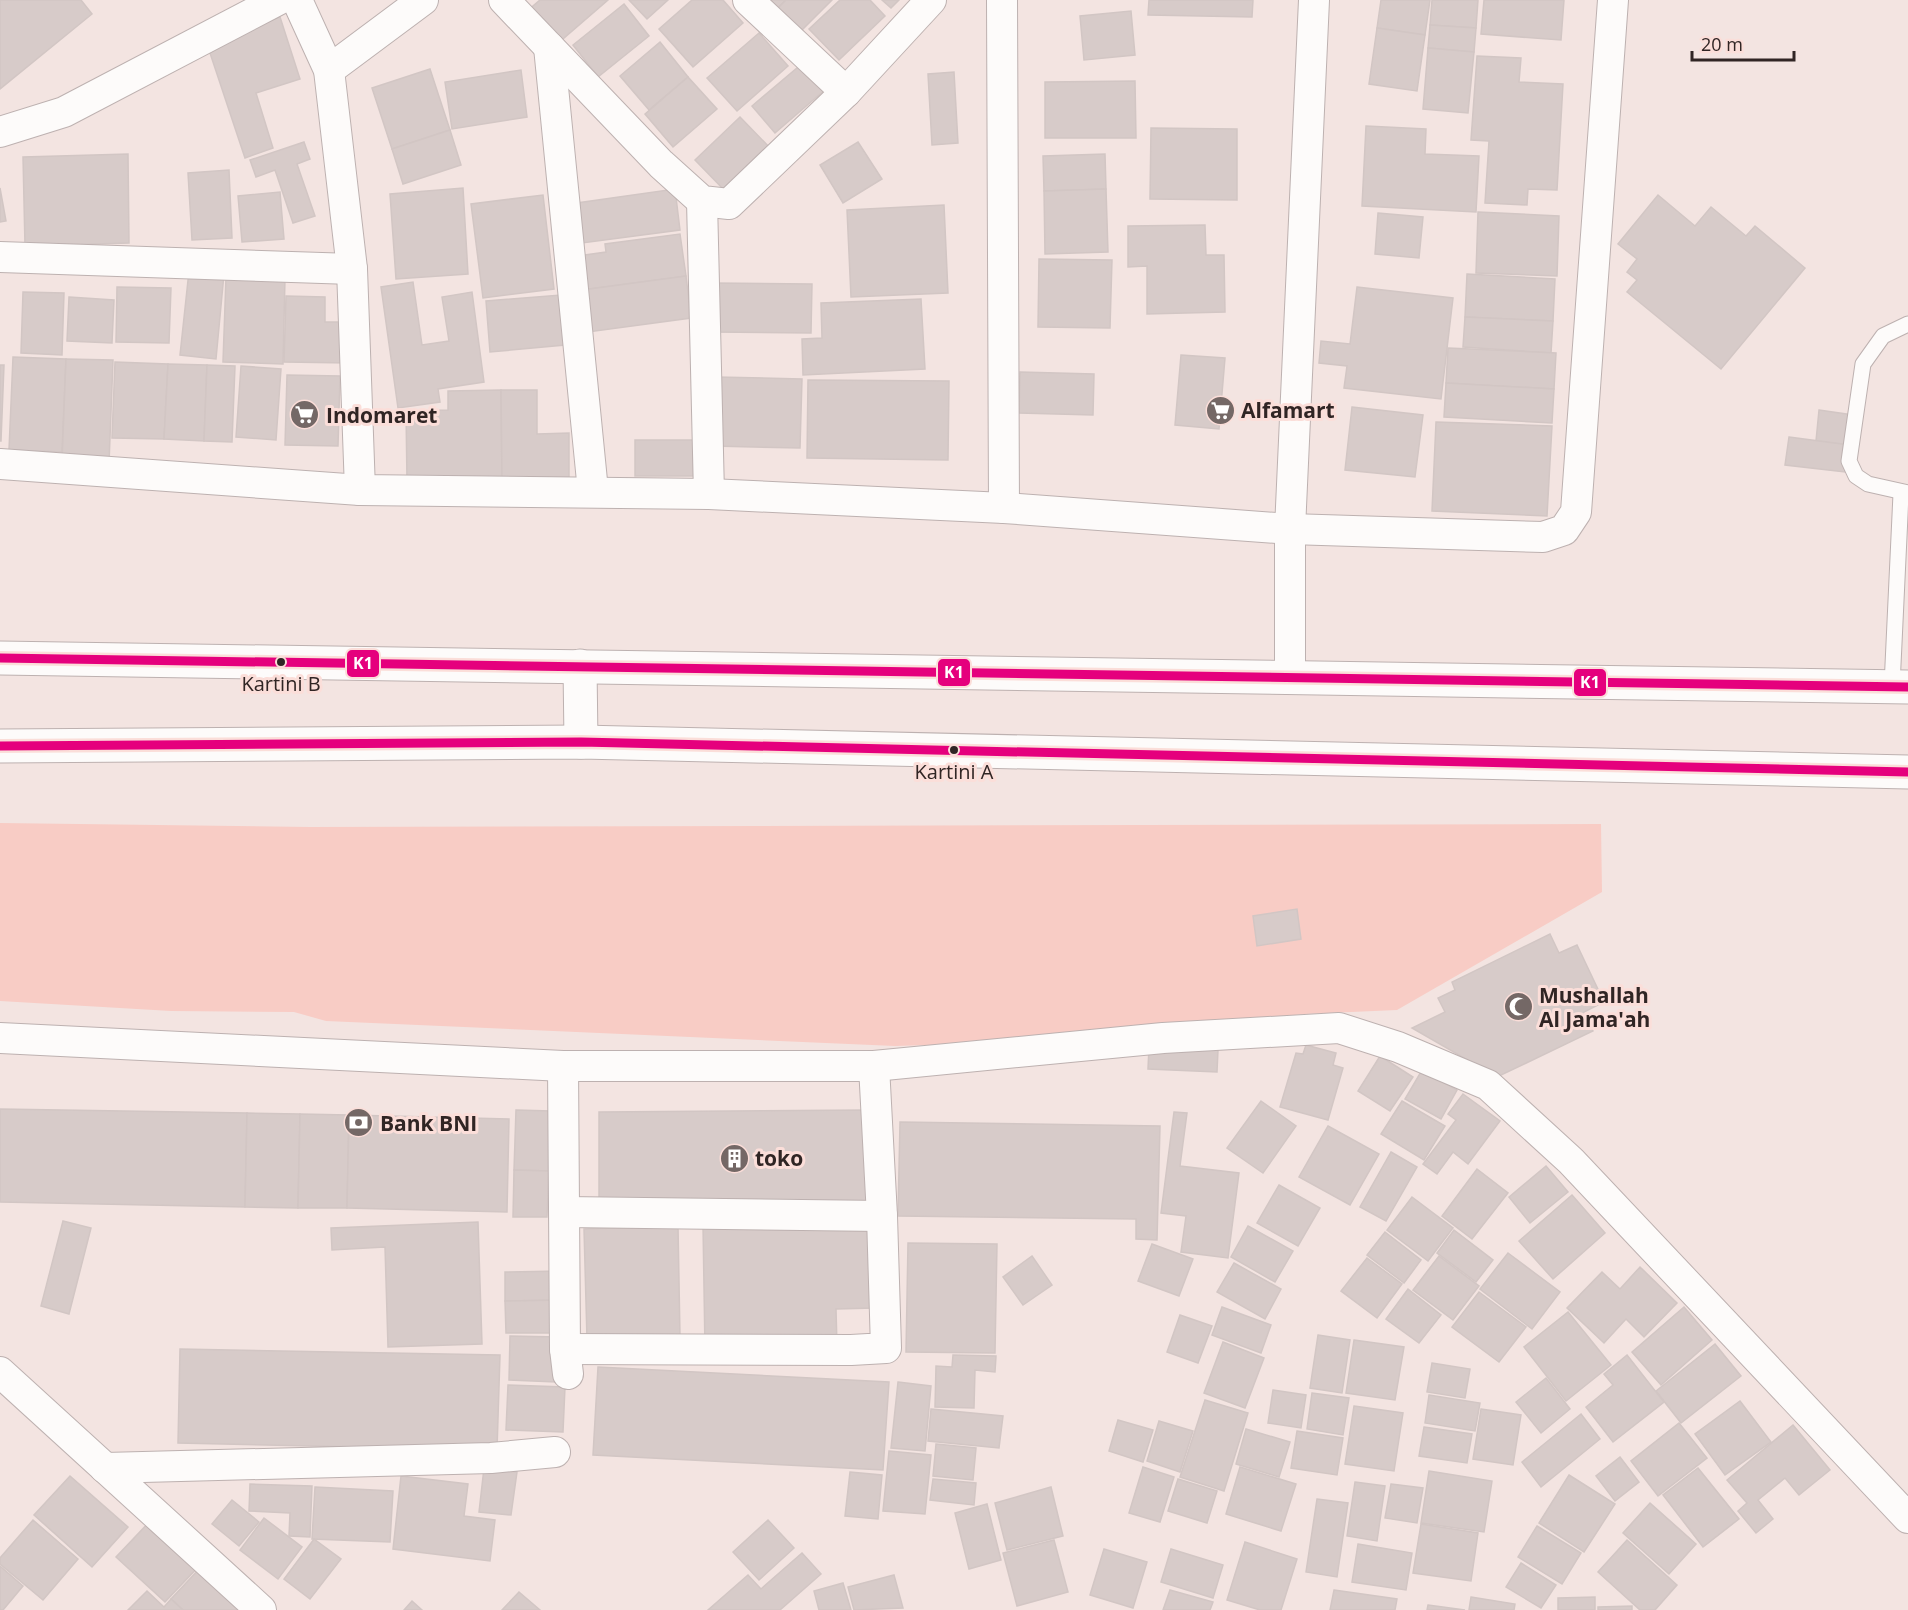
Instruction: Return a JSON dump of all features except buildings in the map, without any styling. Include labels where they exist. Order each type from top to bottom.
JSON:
[{"type":"highway","points":[[0,658],[1900,687]]},
{"type":"highway","points":[[580,666],[581,742]]},
{"type":"highway","points":[[0,746],[581,742],[1908,772]]},
{"type":"street","points":[[0,132],[64,112],[279,0]]},
{"type":"street","points":[[297,0],[329,70],[352,269],[360,490]]},
{"type":"street","points":[[329,70],[423,0]]},
{"type":"street","points":[[504,0],[661,164],[702,201],[729,204],[846,92],[930,0]]},
{"type":"street","points":[[748,0],[846,92]]},
{"type":"street","points":[[1002,0],[1004,508]]},
{"type":"street","points":[[1290,678],[1290,530],[1314,0]]},
{"type":"street","points":[[0,464],[360,490],[709,494],[1004,508],[1290,530],[1544,537],[1564,530],[1576,512],[1613,0]]},
{"type":"street","points":[[549,47],[593,491]]},
{"type":"street","points":[[702,201],[709,494]]},
{"type":"street","points":[[0,257],[352,269]]},
{"type":"street","points":[[0,1038],[563,1066],[874,1066],[1163,1038],[1339,1028],[1398,1047],[1488,1085],[1571,1161],[1908,1518]]},
{"type":"street","points":[[563,1066],[567,1361],[886,1348],[874,1066]]},
{"type":"street","points":[[565,1212],[882,1216]]},
{"type":"street","points":[[0,1372],[261,1610]]},
{"type":"street","points":[[105,1468],[491,1458],[528,1452],[555,1452]]},
{"type":"lane","points":[[1900,687],[1905,493],[1868,484],[1856,476],[1849,461],[1863,364],[1883,336],[1908,324]]},
{"type":"shaded area","points":[[0,823],[310,827],[1601,824],[1602,892],[1397,1010],[1305,1014],[1023,1042],[895,1046],[326,1021],[294,1012],[171,1011],[0,1001]]},
{"type":"transit line","name":"K1","points":[[0,658],[1908,687]]},
{"type":"transit line","name":"K1","points":[[0,746],[581,742],[1908,772]]},
{"type":"place","name":"Alfamart","points":[[1220,410]]},
{"type":"place","name":"Indomaret","points":[[305,415]]},
{"type":"place","name":"Kartini B","points":[[281,662]]},
{"type":"place","name":"Kartini A","points":[[954,750]]},
{"type":"place","name":"Mushallah Al Jama'ah","points":[[1518,1007]]},
{"type":"place","name":"Bank BNI","points":[[359,1123]]},
{"type":"place","name":"toko","points":[[734,1158]]}]
